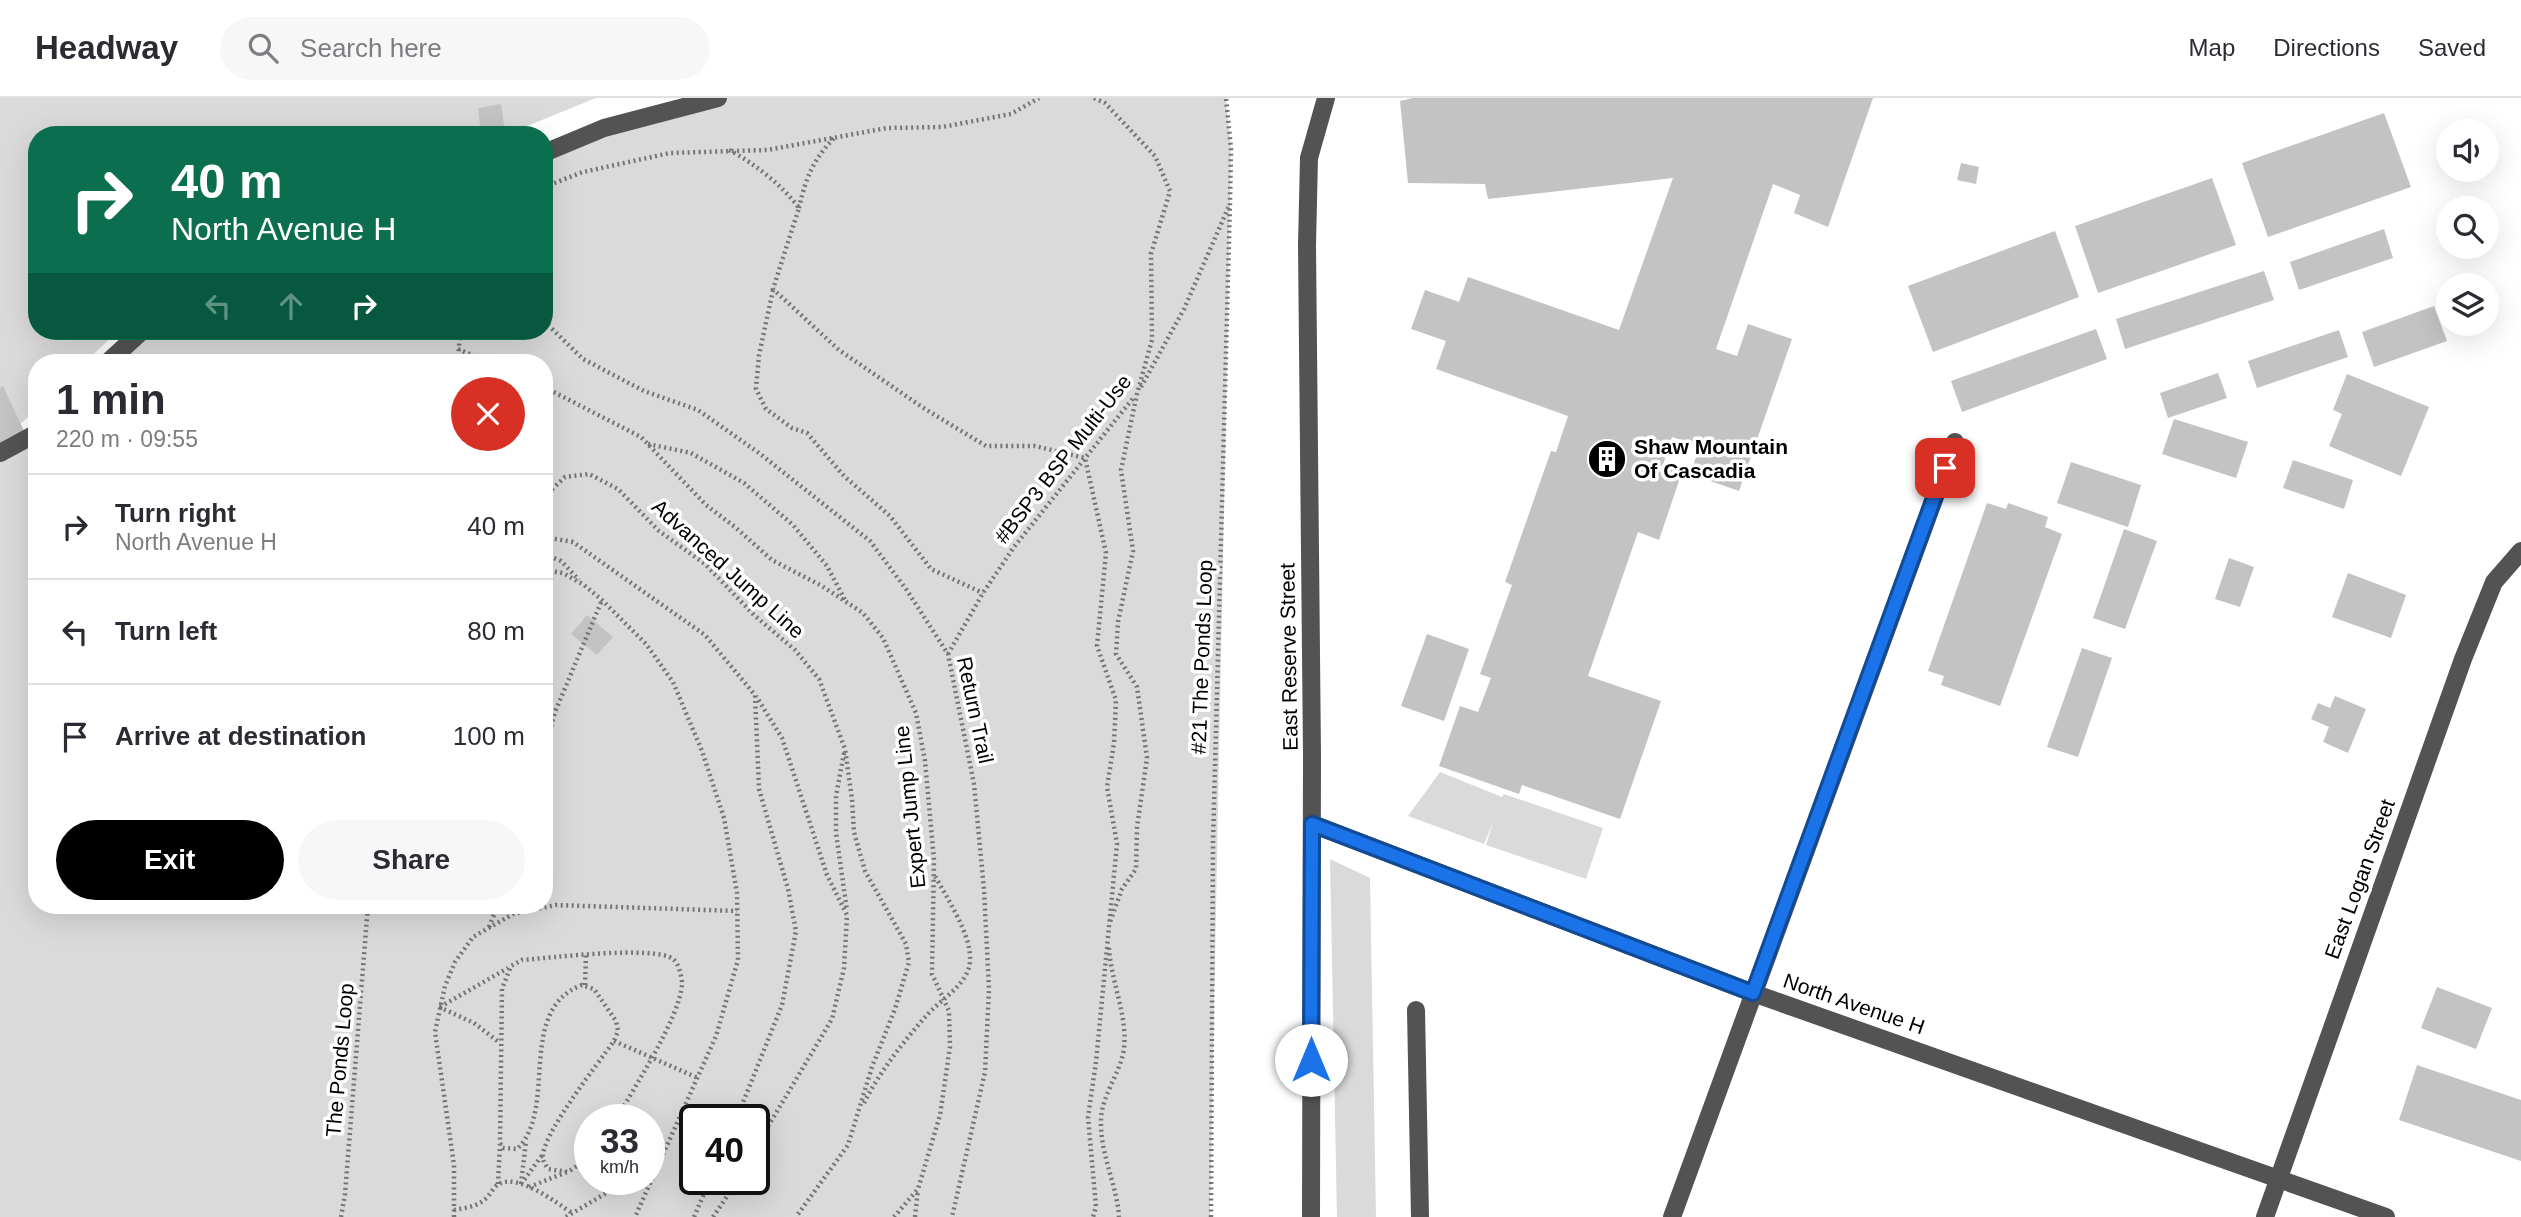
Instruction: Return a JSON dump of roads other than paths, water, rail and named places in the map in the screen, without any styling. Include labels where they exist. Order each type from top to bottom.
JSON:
[{"type":"street","points":[[553,149],[604,128],[718,98]]},
{"type":"street","name":"East Reserve Street","points":[[1311,1217],[1312,824],[1307,233],[1309,158],[1326,98]]},
{"type":"street","points":[[117,354],[132,340]]},
{"type":"street","points":[[0,453],[28,438]]},
{"type":"street","points":[[1672,1217],[1955,442]]},
{"type":"street","name":"East Logan Street","points":[[2265,1217],[2463,659],[2494,582],[2515,556]]},
{"type":"street","name":"North Avenue H","points":[[1312,824],[1753,993],[2386,1217]]},
{"type":"street","points":[[1416,1010],[1420,1217]]},
{"type":"place","name":"Shaw Mountain Of Cascadia","points":[[1607,459]]}]
